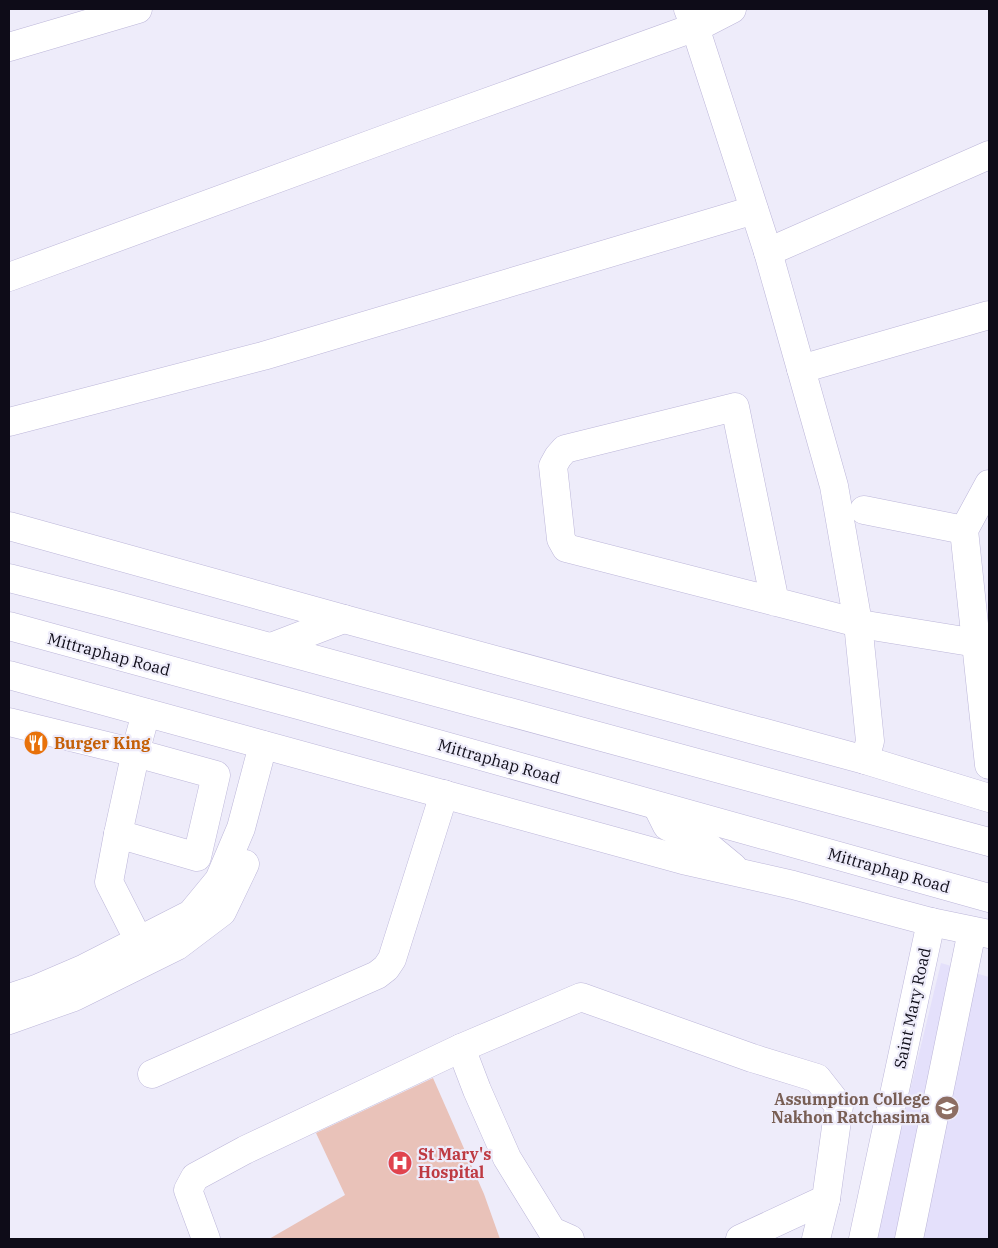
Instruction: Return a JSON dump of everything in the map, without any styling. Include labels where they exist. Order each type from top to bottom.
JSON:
[{"type":"main road","points":[[9,47],[138,9]]},
{"type":"main road","points":[[9,277],[415,128],[692,18],[732,9]]},
{"type":"main road","points":[[692,18],[768,252],[834,486],[858,623],[870,741],[866,760]]},
{"type":"main road","points":[[768,252],[989,156]]},
{"type":"main road","points":[[9,422],[263,356],[754,210]]},
{"type":"main road","points":[[801,369],[989,316]]},
{"type":"main road","points":[[775,602],[736,407],[565,449],[558,457],[553,466],[562,539],[566,548],[775,602],[858,623],[982,644]]},
{"type":"main road","points":[[989,484],[964,530],[982,644],[989,765]]},
{"type":"main road","points":[[864,510],[964,530]]},
{"type":"main road","points":[[9,526],[344,619],[866,760],[988,791]]},
{"type":"main road","points":[[9,578],[272,647],[989,842]]},
{"type":"main road","points":[[272,647],[344,619]]},
{"type":"main road","name":"Mittraphap Road","points":[[9,626],[989,898]]},
{"type":"main road","points":[[9,675],[682,860],[793,885],[930,922],[981,933],[909,1239]]},
{"type":"main road","points":[[139,941],[109,882],[146,713]]},
{"type":"main road","points":[[9,722],[216,775],[196,857],[118,834]]},
{"type":"main road","points":[[9,998],[36,989],[85,968],[191,914],[219,880],[241,828],[263,745]]},
{"type":"main road","points":[[152,1074],[377,975],[386,968],[392,959],[444,794]]},
{"type":"main road","points":[[657,806],[667,826],[710,848],[740,873]]},
{"type":"main road","points":[[9,1020],[74,997],[177,946],[222,912],[245,865],[241,828]]},
{"type":"main road","name":"Saint Mary Road","points":[[863,1239],[930,922]]},
{"type":"main road","points":[[206,1239],[188,1190],[195,1177],[245,1150],[460,1048],[581,997],[752,1058],[817,1078],[839,1106],[826,1199],[816,1239]]},
{"type":"main road","points":[[460,1048],[508,1158],[552,1231],[570,1239]]},
{"type":"main road","points":[[740,1239],[826,1199]]},
{"type":"shaded area","name":"Assumption College Nakhon Ratchasima","points":[[941,963],[989,977],[989,1239],[874,1239]]},
{"type":"building","name":"St Mary's Hospital","points":[[433,1078],[484,1194],[500,1239],[269,1239],[345,1195],[316,1133]]},
{"type":"place","name":"Burger King","points":[[36,743]]},
{"type":"place","name":"Assumption College Nakhon Ratchasima","points":[[947,1108]]},
{"type":"place","name":"St Mary's Hospital","points":[[400,1163]]}]
